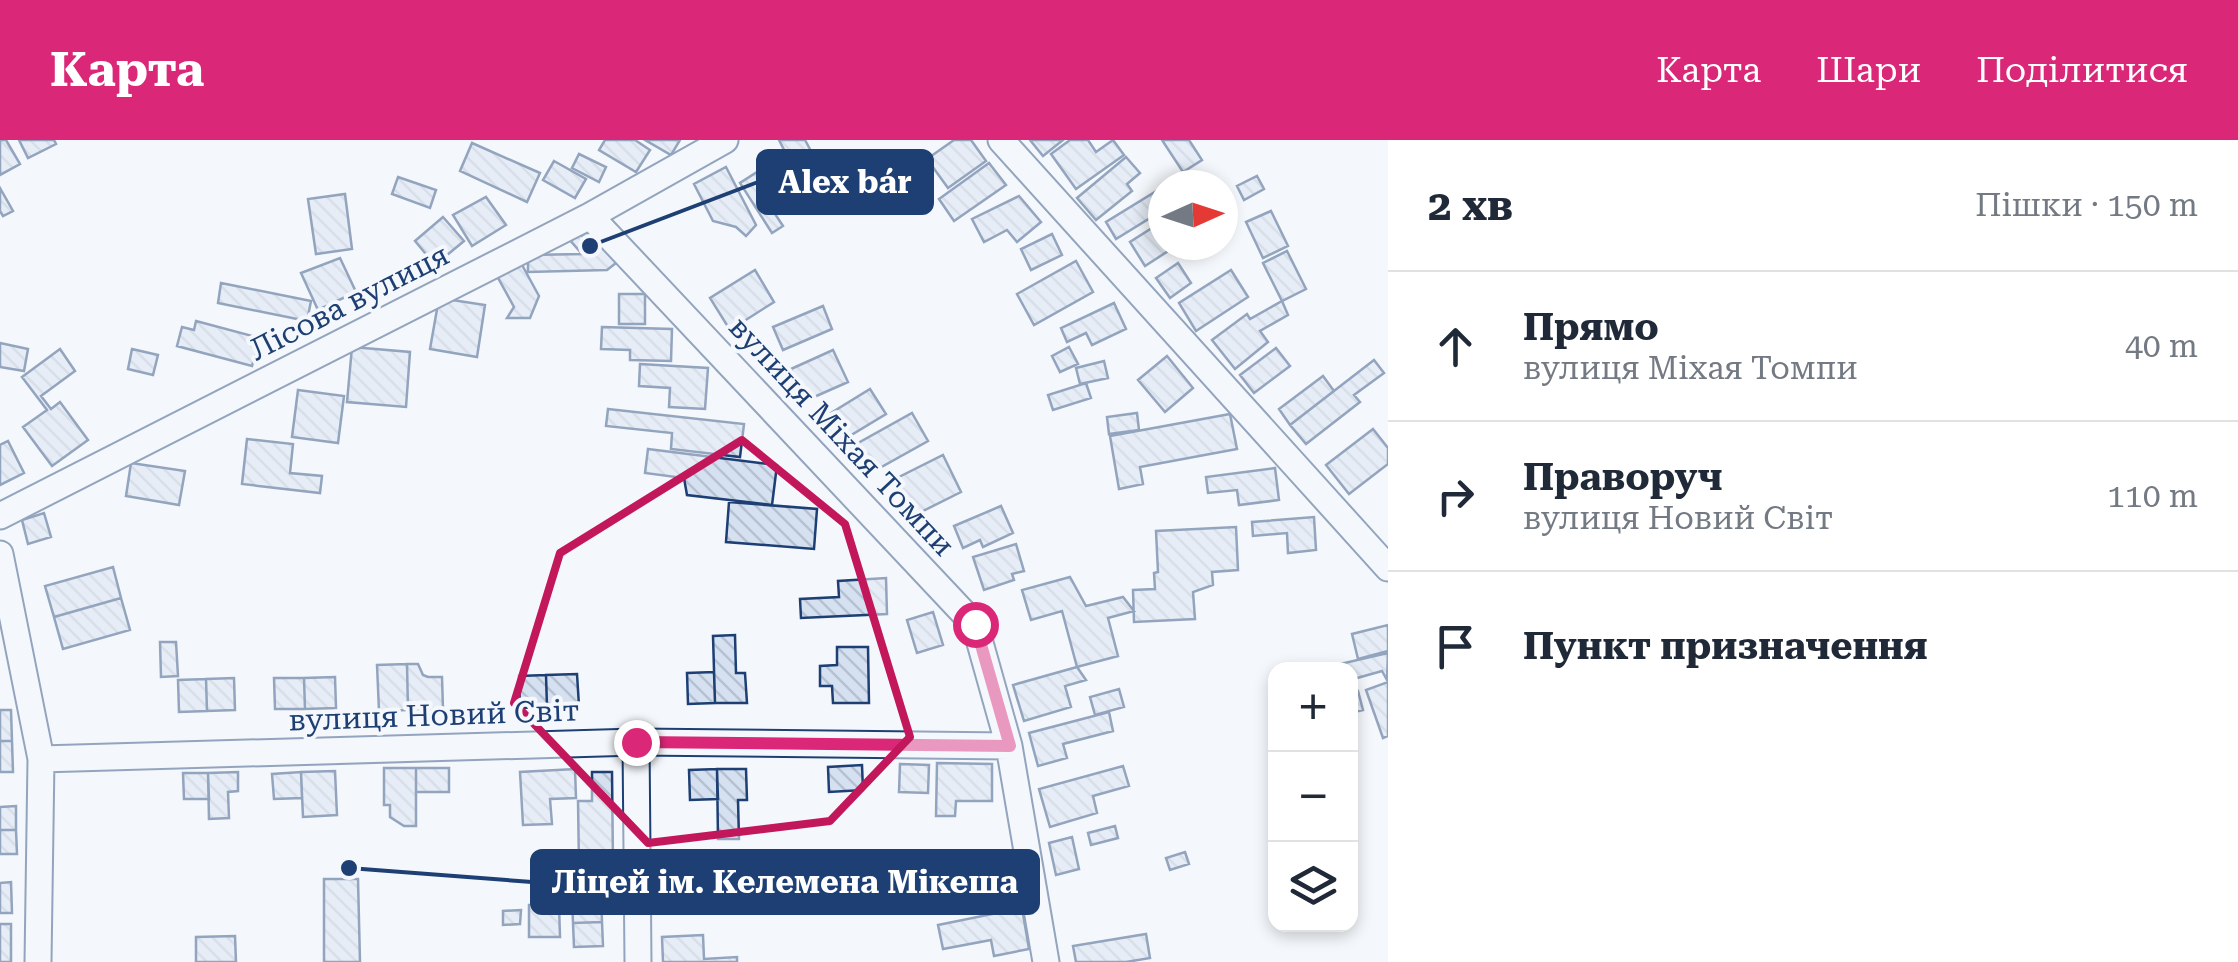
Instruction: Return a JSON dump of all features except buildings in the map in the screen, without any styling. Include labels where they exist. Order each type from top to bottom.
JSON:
[{"type":"street","name":"Лісова вулиця","points":[[0,516],[590,216],[725,140]]},
{"type":"street","points":[[1000,140],[1388,568]]},
{"type":"street","name":"вулиця Міхая Томпи","points":[[590,216],[975,624],[1010,746],[1046,962]]},
{"type":"street","points":[[0,554],[41,759],[38,962]]},
{"type":"street","points":[[636,742],[638,962]]},
{"type":"street","name":"вулиця Новий Світ","points":[[41,759],[636,742],[1010,746]]},
{"type":"highlighted area","points":[[742,440],[845,524],[910,737],[830,821],[648,843],[514,703],[560,553]]},
{"type":"place","name":"Alex bár","points":[[590,246]]},
{"type":"place","name":"Ліцей ім. Келемена Мікеша","points":[[349,868]]},
{"type":"route","points":[[636,742],[1010,746],[975,624]]}]
